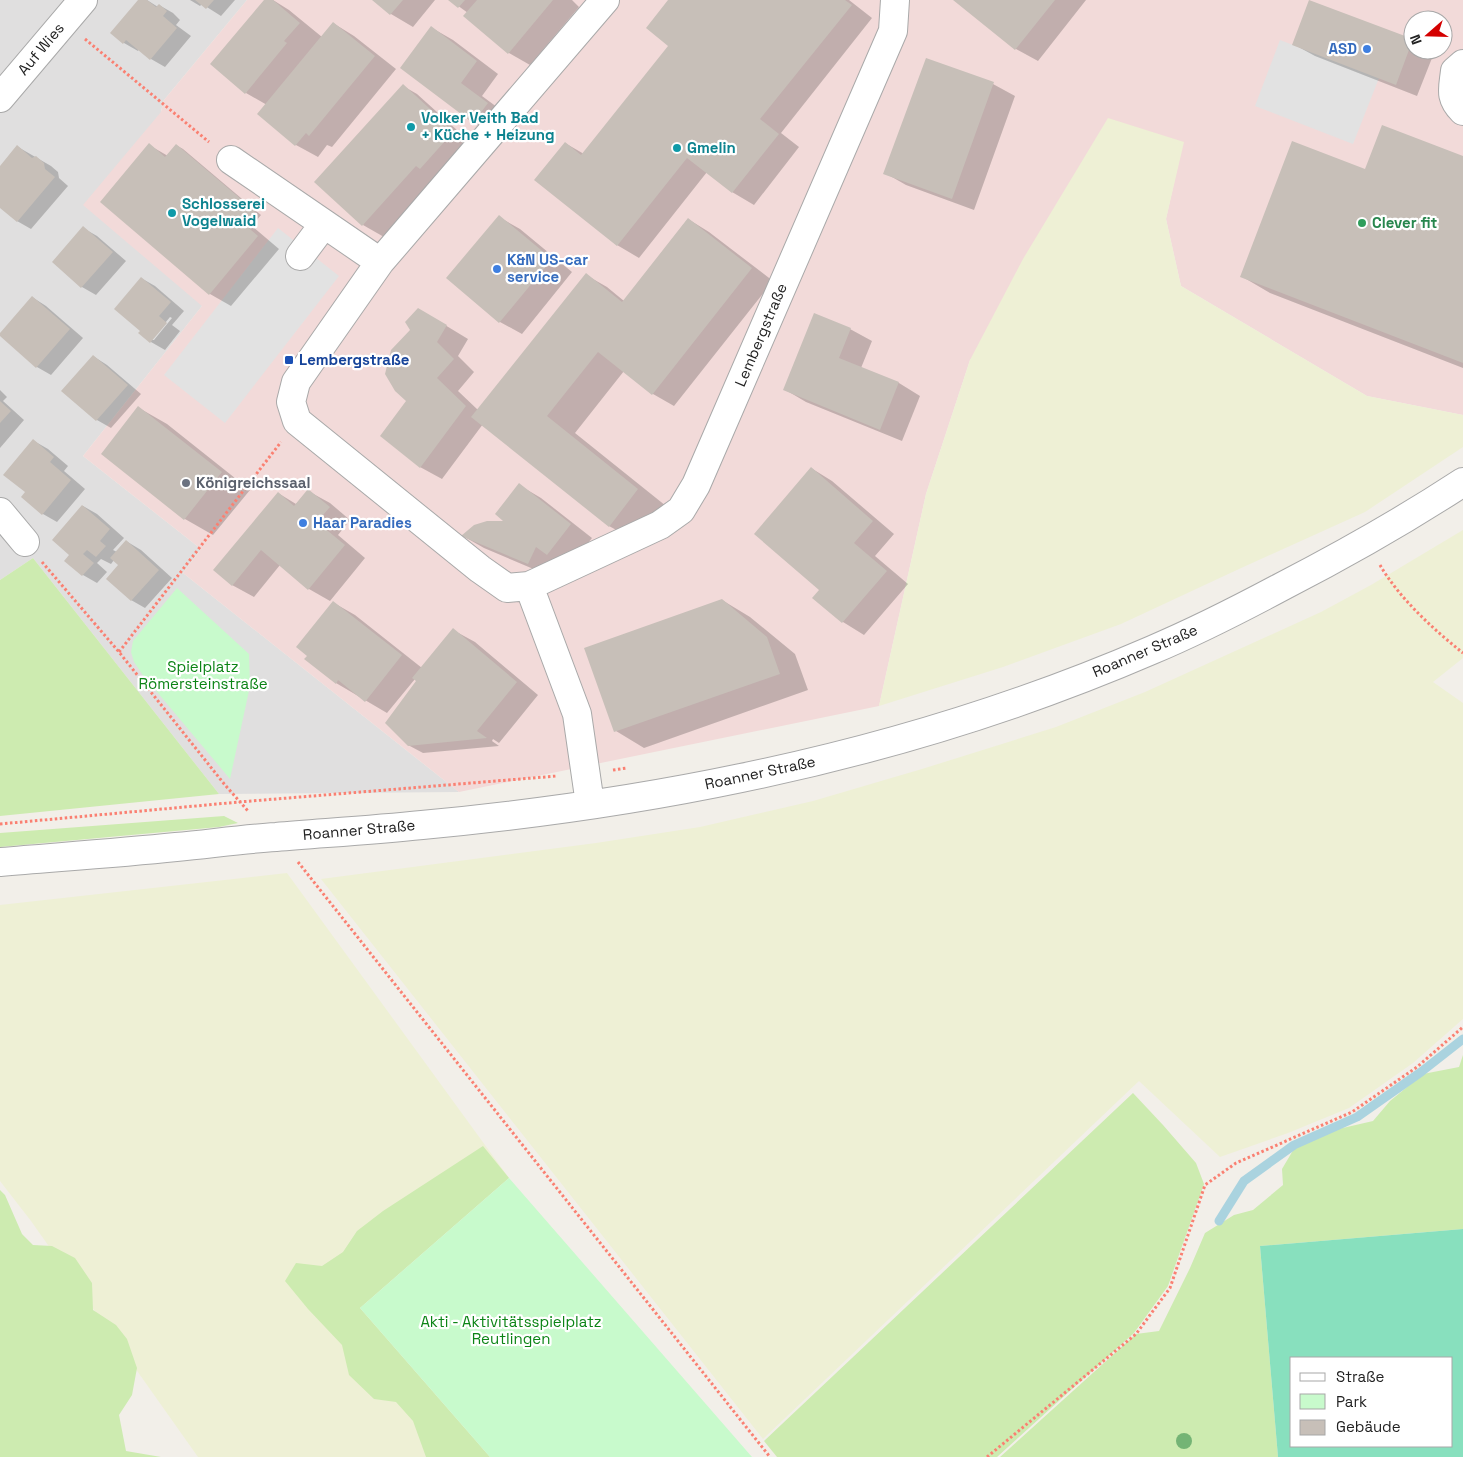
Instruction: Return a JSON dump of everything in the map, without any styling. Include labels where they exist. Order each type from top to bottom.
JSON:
[{"type":"street","points":[[297,421],[291,402],[296,382],[380,262],[605,0]]},
{"type":"street","name":"Lembergstraße","points":[[297,421],[480,569],[507,588],[530,586],[660,525],[681,510],[696,485],[893,31],[896,0]]},
{"type":"street","name":"Auf Wies","points":[[0,98],[73,7]]},
{"type":"street","points":[[1463,64],[1455,71],[1452,95],[1457,105],[1463,111]]},
{"type":"street","points":[[231,160],[380,262]]},
{"type":"street","points":[[300,256],[324,224]]},
{"type":"street","name":"Roanner Straße","points":[[0,862],[422,825],[590,804],[744,778],[894,741],[976,717],[1082,678],[1224,617],[1374,538],[1463,482]]},
{"type":"street","points":[[0,512],[25,542]]},
{"type":"street","points":[[530,586],[577,714],[590,804]]},
{"type":"path","points":[[73,7],[231,160]]},
{"type":"path","points":[[119,652],[297,421]]},
{"type":"path","points":[[1374,538],[1376,558],[1393,585],[1447,641],[1463,653]]},
{"type":"path","points":[[25,542],[119,652],[239,802],[303,869],[770,1457]]},
{"type":"path","points":[[0,824],[586,773],[634,767]]},
{"type":"path","points":[[987,1457],[1136,1334],[1170,1288],[1205,1185],[1236,1163],[1352,1112],[1417,1067],[1463,1027]]},
{"type":"shaded area","points":[[0,0],[247,0],[164,100],[161,111],[202,306],[83,456],[201,549],[183,573],[459,792],[219,794],[33,558],[0,580]]},
{"type":"shaded area","points":[[247,0],[1463,0],[1463,415],[1367,396],[1181,286],[1166,219],[1183,142],[970,360],[926,494],[879,706],[459,792],[183,573],[201,549],[83,456],[202,306],[83,205],[161,112],[164,100]]},
{"type":"shaded area","points":[[1280,40],[1379,78],[1353,144],[1255,106]]},
{"type":"shaded area","points":[[278,228],[339,276],[225,423],[164,375]]},
{"type":"green space","points":[[1108,118],[1184,142],[1166,219],[1181,286],[1367,396],[1463,415],[1463,447],[1365,512],[1121,624],[1003,667],[879,706],[926,494],[970,360],[1023,259]]},
{"type":"green space","points":[[1463,530],[1463,658],[1433,682],[1463,703],[1463,1019],[1413,1063],[1349,1108],[1288,1133],[1220,1157],[1139,1081],[763,1439],[321,879],[596,843],[700,827],[813,801],[922,769],[1056,727],[1145,692],[1321,612],[1371,585]]},
{"type":"green space","points":[[33,558],[219,794],[0,816],[0,580]]},
{"type":"green space","name":"Spielplatz Römersteinstraße","points":[[177,588],[249,654],[250,686],[230,779],[142,674],[134,662],[131,652],[133,641]]},
{"type":"green space","points":[[224,816],[238,823],[219,827],[0,847],[0,833]]},
{"type":"green space","points":[[287,873],[509,1178],[360,1308],[490,1457],[198,1457],[31,1221],[0,1181],[0,905]]},
{"type":"green space","points":[[1463,1055],[1463,1229],[1260,1246],[1278,1457],[1000,1457],[1136,1334],[1159,1331],[1205,1233],[1234,1215],[1253,1210],[1283,1185],[1282,1169],[1295,1147],[1334,1130],[1373,1121],[1390,1101],[1423,1074],[1459,1067]]},
{"type":"green space","points":[[1133,1093],[1196,1163],[1204,1184],[1168,1286],[1134,1333],[997,1457],[777,1457],[764,1441]]},
{"type":"green space","points":[[483,1146],[509,1178],[360,1308],[490,1457],[426,1457],[413,1421],[396,1402],[374,1399],[349,1375],[342,1345],[285,1281],[296,1263],[322,1266],[343,1252],[357,1231],[383,1211]]},
{"type":"green space","name":"Akti - Aktivitätsspielplatz Reutlingen","points":[[509,1178],[752,1457],[490,1457],[360,1308]]},
{"type":"green space","points":[[0,1190],[5,1195],[22,1234],[33,1245],[52,1246],[75,1258],[92,1283],[93,1310],[116,1325],[127,1339],[137,1368],[132,1395],[119,1415],[126,1451],[161,1457],[0,1457]]},
{"type":"green space","points":[[1463,1229],[1463,1457],[1278,1457],[1260,1246]]},
{"type":"building","points":[[138,0],[147,0],[156,7],[159,4],[167,11],[163,16],[177,28],[150,60],[126,40],[123,44],[110,33]]},
{"type":"building","points":[[195,0],[214,0],[206,9]]},
{"type":"building","points":[[264,0],[273,0],[300,23],[284,41],[287,43],[245,94],[210,64]]},
{"type":"building","points":[[372,0],[403,0],[390,15]]},
{"type":"building","points":[[448,0],[465,0],[458,8]]},
{"type":"building","points":[[477,0],[553,0],[508,54],[463,16]]},
{"type":"building","name":"Gmelin","points":[[668,0],[845,0],[852,5],[760,119],[779,134],[732,193],[687,158],[617,246],[534,180],[565,142],[581,155],[668,46],[646,28]]},
{"type":"building","points":[[953,0],[1055,0],[1015,50]]},
{"type":"building","points":[[1309,0],[1403,35],[1403,60],[1405,60],[1396,85],[1292,45]]},
{"type":"building","points":[[333,22],[375,56],[309,136],[306,133],[295,146],[257,114]]},
{"type":"building","points":[[431,26],[477,61],[461,83],[488,103],[473,123],[400,68]]},
{"type":"building","points":[[926,58],[994,82],[952,199],[883,174]]},
{"type":"building","points":[[403,84],[454,131],[420,169],[416,166],[362,226],[314,182]]},
{"type":"building","name":"Clever fit","points":[[1382,125],[1463,156],[1463,363],[1240,277],[1292,141],[1365,169]]},
{"type":"building","name":"Schlosserei Vogelwaid","points":[[149,143],[165,157],[176,144],[255,211],[244,224],[258,236],[209,295],[100,202]]},
{"type":"building","points":[[17,145],[32,158],[36,156],[44,163],[45,169],[55,177],[17,222],[0,208],[0,166]]},
{"type":"building","points":[[499,215],[552,259],[499,323],[446,278]]},
{"type":"building","points":[[688,218],[752,268],[652,395],[598,352],[547,416],[638,489],[609,527],[471,417],[586,273],[622,302]]},
{"type":"building","points":[[83,226],[113,252],[81,288],[52,262]]},
{"type":"building","points":[[141,277],[171,302],[159,316],[167,323],[150,343],[138,333],[140,331],[114,309]]},
{"type":"building","points":[[32,296],[70,329],[36,368],[0,336],[0,333]]},
{"type":"building","points":[[418,308],[447,325],[437,342],[454,359],[437,378],[466,406],[420,468],[380,436],[406,401],[395,391],[385,374],[391,350],[410,330],[405,322]]},
{"type":"building","points":[[814,313],[851,328],[839,358],[899,382],[880,430],[783,390]]},
{"type":"building","points":[[93,355],[128,385],[96,421],[61,391]]},
{"type":"building","points":[[0,401],[11,411],[0,423]]},
{"type":"building","points":[[138,406],[222,472],[184,520],[101,454]]},
{"type":"building","points":[[33,439],[54,457],[50,462],[71,480],[42,515],[21,497],[25,492],[3,475]]},
{"type":"building","points":[[811,467],[873,521],[854,543],[887,571],[842,623],[812,598],[819,590],[754,534]]},
{"type":"building","points":[[519,483],[571,524],[547,555],[536,547],[528,564],[461,536],[474,525],[487,521],[503,521],[495,514]]},
{"type":"building","points":[[308,489],[330,507],[317,522],[345,545],[308,590],[261,550],[232,586],[213,570],[278,492],[294,506]]},
{"type":"building","points":[[82,505],[110,529],[100,541],[106,546],[96,557],[87,550],[83,554],[94,563],[82,576],[64,561],[69,555],[52,540]]},
{"type":"building","points":[[126,540],[159,570],[131,601],[106,579],[118,565],[110,558]]},
{"type":"building","points":[[722,599],[767,637],[780,674],[614,732],[584,648]]},
{"type":"building","points":[[333,601],[402,655],[365,702],[338,680],[336,684],[304,659],[307,656],[296,647]]},
{"type":"building","points":[[453,628],[517,682],[477,731],[487,738],[408,746],[385,723],[416,681],[412,678]]},
{"type":"waterway","points":[[1219,1221],[1244,1181],[1294,1145],[1357,1117],[1421,1072],[1463,1039]]},
{"type":"place","name":"ASD","points":[[1367,49]]},
{"type":"place","name":"Volker Veith Bad + Küche + Heizung","points":[[411,127]]},
{"type":"place","name":"Gmelin","points":[[677,148]]},
{"type":"place","name":"Schlosserei Vogelwaid","points":[[172,213]]},
{"type":"place","name":"Clever fit","points":[[1362,223]]},
{"type":"place","name":"K&N US-car service","points":[[497,269]]},
{"type":"place","name":"Lembergstraße","points":[[289,360]]},
{"type":"place","name":"Königreichssaal","points":[[186,483]]},
{"type":"place","name":"Haar Paradies","points":[[303,523]]}]
